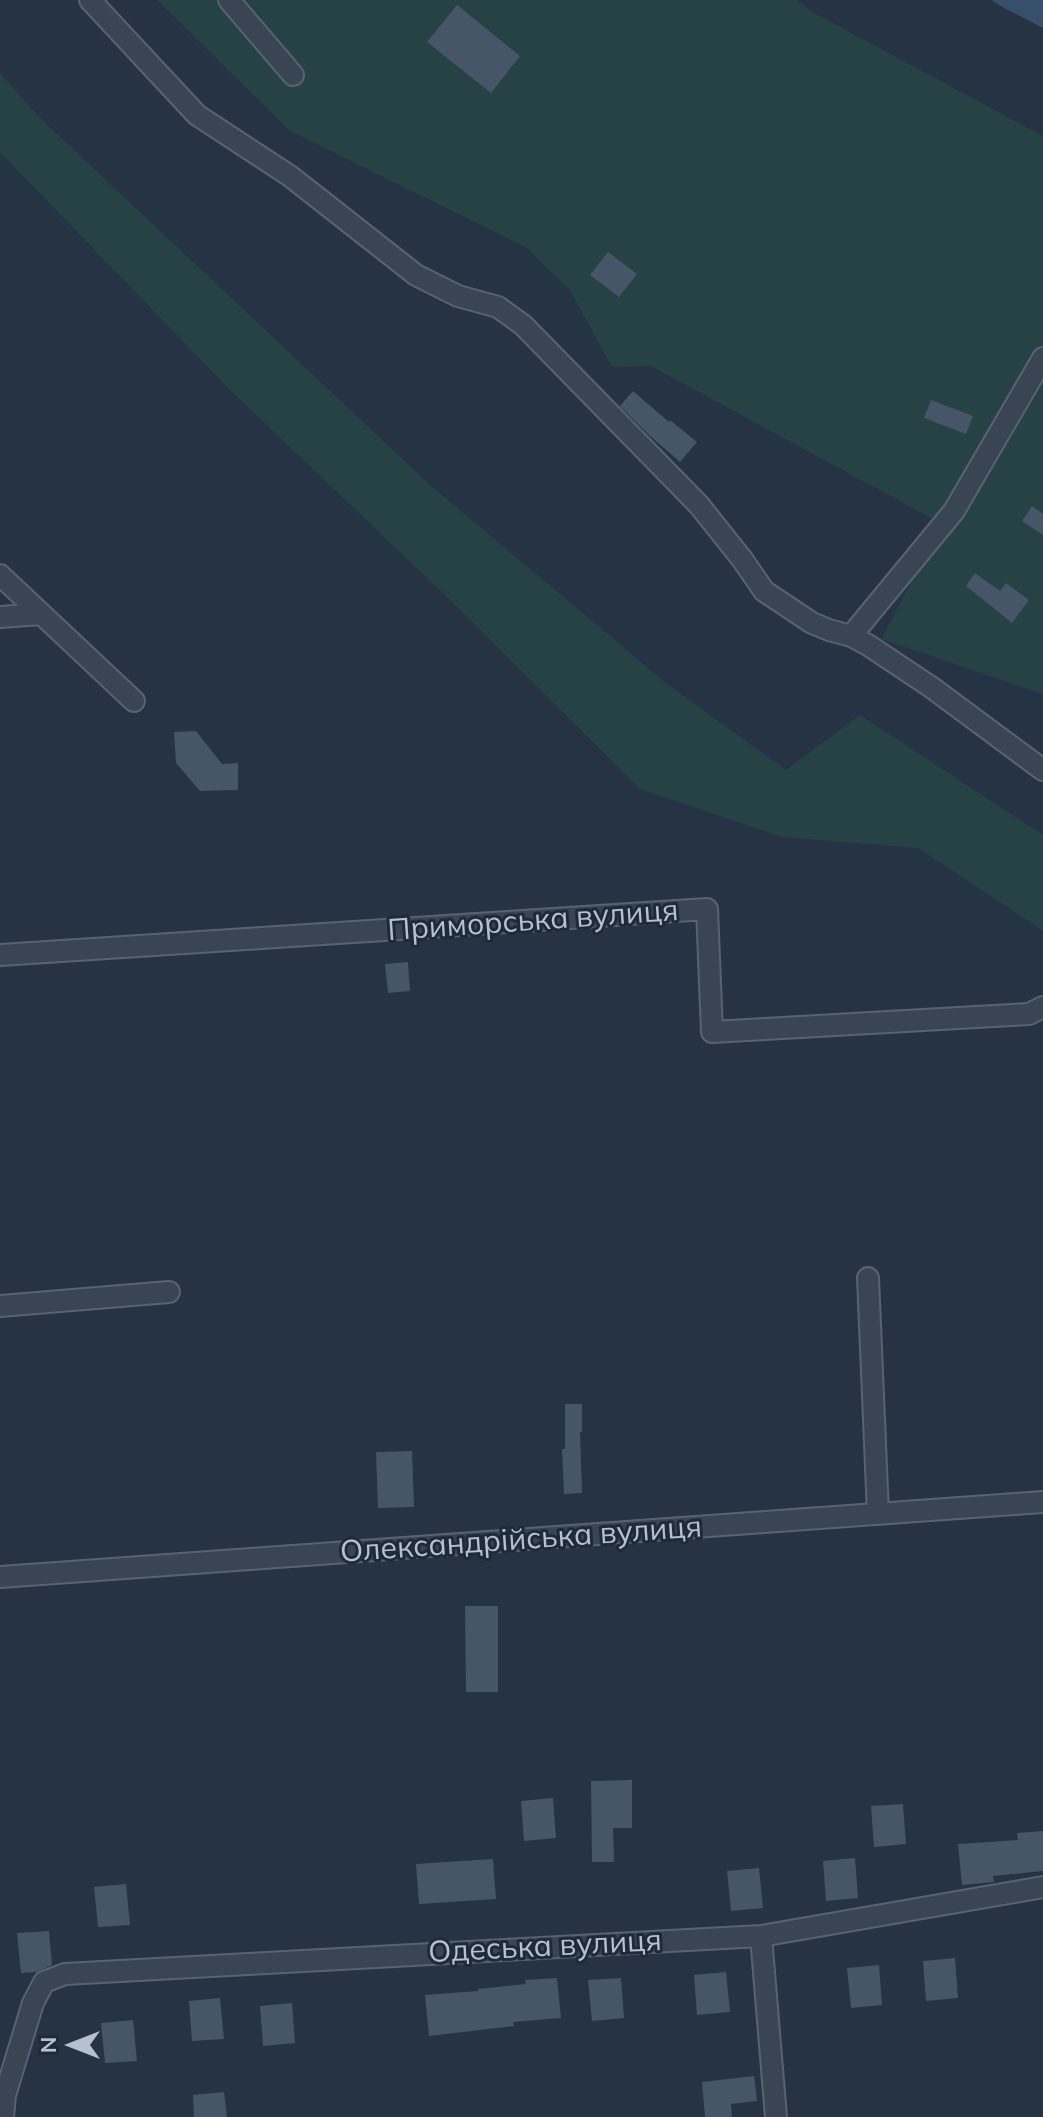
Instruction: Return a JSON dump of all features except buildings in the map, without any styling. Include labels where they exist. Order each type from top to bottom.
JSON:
[{"type":"street","points":[[90,0],[197,115],[290,176],[416,275],[458,296],[498,307],[523,325],[699,505],[764,591],[812,623],[851,636],[931,687],[1043,770]]},
{"type":"street","points":[[229,0],[293,75]]},
{"type":"street","points":[[851,636],[954,511],[1043,358]]},
{"type":"street","points":[[0,575],[134,701]]},
{"type":"street","points":[[0,617],[41,614]]},
{"type":"street","name":"Приморська вулиця","points":[[0,955],[707,909],[712,1032],[1029,1014],[1043,1007]]},
{"type":"street","points":[[868,1278],[878,1514]]},
{"type":"street","points":[[0,1306],[169,1292]]},
{"type":"street","name":"Олександрійська вулиця","points":[[0,1577],[1043,1502]]},
{"type":"street","name":"Одеська вулиця","points":[[3,2117],[5,2095],[33,2003],[44,1982],[65,1974],[761,1936],[1043,1887]]},
{"type":"street","points":[[761,1936],[776,2117]]},
{"type":"green space","points":[[157,0],[796,0],[816,14],[1043,136],[1043,694],[881,639],[942,524],[651,366],[612,367],[570,290],[527,248],[289,130]]},
{"type":"green space","points":[[0,73],[40,118],[430,485],[667,684],[786,770],[860,715],[1043,835],[1043,931],[918,848],[782,837],[640,789],[444,594],[229,389],[0,152]]},
{"type":"water","points":[[991,0],[1043,0],[1043,28],[1006,9]]}]
